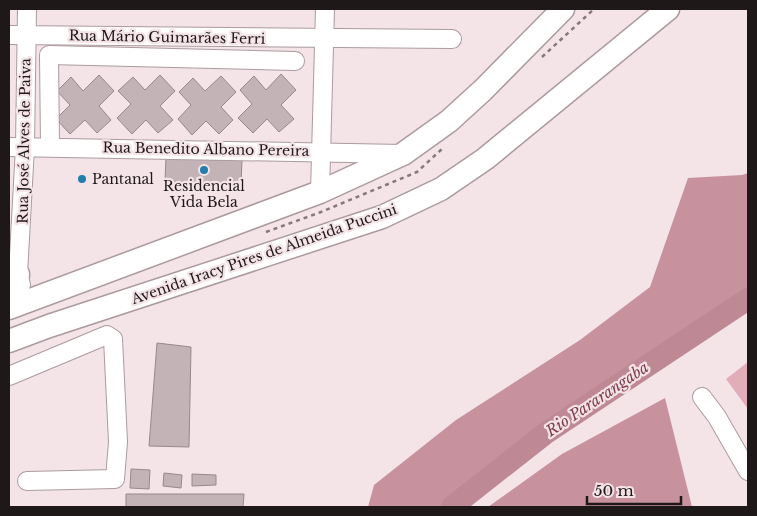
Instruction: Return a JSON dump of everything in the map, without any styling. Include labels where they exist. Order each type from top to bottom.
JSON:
[{"type":"main road","points":[[49,326],[38,322],[32,316],[13,290],[320,192],[403,154],[449,121],[483,90],[563,9]]},
{"type":"main road","name":"Avenida Iracy Pires de Almeida Puccini","points":[[9,341],[49,326],[382,217],[441,189],[485,159],[668,9]]},
{"type":"street","name":"Rua José Alves de Paiva","points":[[13,290],[22,232],[17,147],[27,9]]},
{"type":"street","points":[[320,192],[325,9]]},
{"type":"street","name":"Rua Mário Guimarães Ferri","points":[[9,35],[452,39]]},
{"type":"street","points":[[50,147],[50,56],[295,61]]},
{"type":"street","name":"Rua Benedito Albano Pereira","points":[[17,147],[322,151],[403,154]]},
{"type":"street","points":[[9,376],[107,335],[113,339],[118,442],[115,479],[27,481]]},
{"type":"street","points":[[702,397],[717,417],[748,471]]},
{"type":"shaded area","points":[[748,173],[748,300],[546,433],[452,507],[368,507],[374,485],[456,420],[580,340],[650,287],[688,178]]},
{"type":"shaded area","points":[[748,362],[748,409],[726,379]]},
{"type":"shaded area","points":[[665,398],[692,507],[488,507],[562,454]]},
{"type":"building","points":[[281,74],[296,90],[281,105],[294,119],[279,132],[267,119],[253,133],[238,118],[252,104],[240,90],[254,76],[266,90]]},
{"type":"building","points":[[99,75],[114,91],[99,106],[111,120],[97,133],[85,120],[70,134],[56,119],[70,105],[57,91],[71,77],[83,91]]},
{"type":"building","points":[[160,75],[175,91],[160,106],[173,120],[158,133],[146,120],[132,134],[117,118],[131,104],[118,91],[133,77],[145,90]]},
{"type":"building","points":[[221,76],[236,92],[221,107],[233,120],[219,134],[206,121],[192,135],[178,119],[191,105],[179,92],[193,78],[205,91]]},
{"type":"building","name":"Residencial Vida Bela","points":[[166,157],[242,160],[241,184],[165,181]]},
{"type":"building","points":[[157,343],[191,347],[189,447],[149,446]]},
{"type":"building","points":[[131,469],[150,470],[149,489],[130,488]]},
{"type":"building","points":[[164,473],[182,475],[181,488],[163,486]]},
{"type":"building","points":[[192,474],[216,475],[216,485],[192,486]]},
{"type":"building","points":[[126,494],[244,494],[243,507],[126,507]]},
{"type":"waterway","name":"Rio Pararangaba","points":[[452,507],[546,433],[748,299]]},
{"type":"place","name":"Residencial Vida Bela","points":[[204,170]]},
{"type":"place","name":"Pantanal","points":[[82,179]]}]
